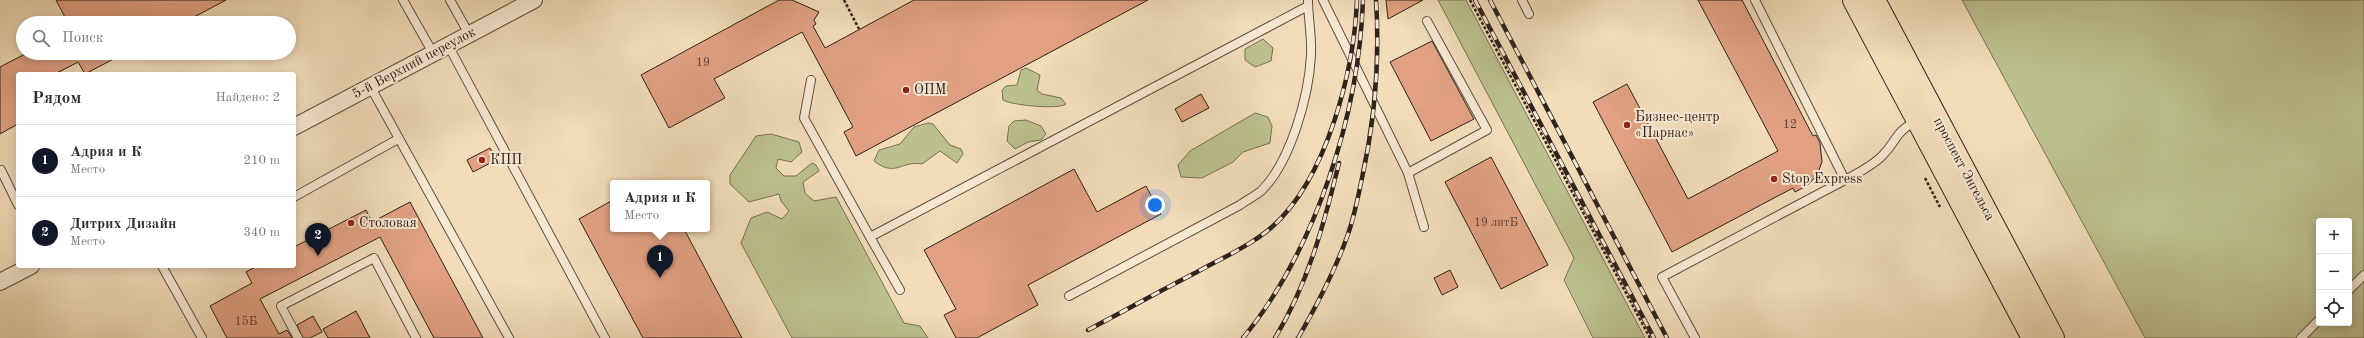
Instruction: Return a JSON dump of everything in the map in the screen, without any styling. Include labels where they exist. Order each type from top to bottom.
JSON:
[{"type":"main road","name":"проспект Энгельса","points":[[1854,0],[2033,338]]},
{"type":"main road","name":"проспект Энгельса","points":[[1874,0],[2053,338]]},
{"type":"street","name":"5-й Верхний переулок","points":[[296,126],[534,0]]},
{"type":"street","points":[[0,282],[27,268]]},
{"type":"lane","points":[[403,0],[433,53]]},
{"type":"lane","points":[[450,0],[469,34]]},
{"type":"lane","points":[[1323,0],[1408,173],[1424,227]]},
{"type":"lane","points":[[1522,0],[1529,14]]},
{"type":"lane","points":[[1755,0],[1845,180]]},
{"type":"lane","points":[[870,237],[1308,3],[1311,56],[1307,85],[1288,146],[1274,174],[1260,191],[1240,204],[1069,296]]},
{"type":"lane","points":[[1408,173],[1487,130],[1428,20]]},
{"type":"lane","points":[[448,45],[605,338]]},
{"type":"lane","points":[[811,80],[804,118],[900,290]]},
{"type":"lane","points":[[370,86],[398,139],[442,213],[509,338]]},
{"type":"lane","points":[[1694,338],[1662,277],[1865,170],[1882,155],[1902,128],[1918,121]]},
{"type":"lane","points":[[296,195],[398,139]]},
{"type":"lane","points":[[1,170],[16,201]]},
{"type":"lane","points":[[298,338],[281,306],[374,258],[416,338]]},
{"type":"lane","points":[[165,268],[202,338]]},
{"type":"lane","points":[[2352,287],[2364,274]]},
{"type":"lane","points":[[2302,338],[2316,323]]},
{"type":"path","points":[[844,0],[859,29]]},
{"type":"path","points":[[1470,0],[1650,338]]},
{"type":"green space","points":[[1438,0],[1466,0],[1645,338],[1593,338],[1564,280],[1574,258]]},
{"type":"green space","points":[[1962,0],[2364,0],[2364,338],[2145,338]]},
{"type":"green space","points":[[1263,39],[1273,48],[1271,61],[1255,67],[1245,60],[1245,49]]},
{"type":"green space","points":[[1026,68],[1040,75],[1037,90],[1042,94],[1061,98],[1066,104],[1062,106],[1045,107],[1015,104],[1003,100],[1002,90],[1006,86],[1017,85],[1021,70]]},
{"type":"green space","points":[[1255,113],[1268,117],[1272,126],[1270,143],[1243,152],[1233,162],[1202,178],[1181,177],[1178,165],[1190,151]]},
{"type":"green space","points":[[1026,120],[1041,126],[1046,134],[1041,140],[1028,142],[1015,149],[1007,141],[1009,126],[1014,121]]},
{"type":"green space","points":[[928,123],[933,124],[950,145],[961,149],[963,154],[957,163],[940,151],[922,164],[915,163],[888,168],[874,161],[879,150],[900,144],[914,127]]},
{"type":"green space","points":[[771,134],[799,142],[802,152],[791,162],[778,159],[776,168],[784,176],[796,176],[812,163],[816,165],[819,171],[803,182],[805,193],[814,201],[836,197],[904,323],[920,326],[928,338],[792,338],[741,243],[751,218],[767,212],[782,219],[789,211],[781,201],[779,194],[749,202],[730,184],[730,175],[756,136]]},
{"type":"building","points":[[56,0],[226,0],[196,16],[64,16]]},
{"type":"building","name":"ОПМ","points":[[779,0],[792,0],[819,12],[814,20],[816,24],[813,26],[825,48],[914,0],[1148,0],[856,156],[844,132],[853,127],[802,32],[714,79],[725,98],[669,128],[641,75]]},
{"type":"building","points":[[1386,0],[1423,0],[1388,19]]},
{"type":"building","name":"Бизнес-центр «Парнас»","points":[[1698,0],[1742,0],[1813,136],[1816,135],[1820,143],[1822,162],[1817,175],[1808,185],[1795,192],[1793,188],[1672,252],[1593,102],[1627,84],[1688,199],[1778,151]]},
{"type":"building","points":[[1432,41],[1474,119],[1431,141],[1390,62]]},
{"type":"building","points":[[16,59],[16,60],[112,60],[89,72],[84,72],[78,62],[59,72],[16,72],[16,125],[0,134],[0,67]]},
{"type":"building","points":[[1201,94],[1209,108],[1182,122],[1175,109]]},
{"type":"building","name":"КПП","points":[[490,148],[496,160],[473,172],[467,160]]},
{"type":"building","points":[[1491,157],[1548,265],[1501,289],[1445,182]]},
{"type":"building","points":[[1074,169],[1097,212],[1146,186],[1161,214],[1028,285],[1038,305],[977,338],[956,338],[944,315],[956,309],[924,250]]},
{"type":"building","points":[[410,202],[483,338],[434,338],[380,237],[260,299],[279,334],[287,330],[292,338],[227,338],[210,306],[252,283],[246,272],[253,268],[296,268],[296,246],[366,210],[372,222]]},
{"type":"building","points":[[610,202],[610,232],[686,232],[742,338],[643,338],[579,219]]},
{"type":"building","points":[[1450,270],[1458,287],[1442,295],[1434,278]]},
{"type":"building","points":[[356,311],[370,338],[328,338],[323,329]]},
{"type":"building","points":[[313,316],[322,332],[310,338],[303,338],[297,325]]},
{"type":"railway","points":[[1088,330],[1245,246],[1272,227],[1291,206],[1308,181],[1334,122],[1350,59],[1355,28],[1357,0]]},
{"type":"railway","points":[[1243,338],[1269,303],[1292,264],[1312,222],[1329,178],[1343,134],[1353,88],[1360,44],[1363,0]]},
{"type":"railway","points":[[1298,338],[1337,263],[1354,215],[1373,112],[1377,68],[1376,0]]},
{"type":"railway","points":[[1475,0],[1654,338]]},
{"type":"railway","points":[[1490,0],[1667,338]]},
{"type":"railway","points":[[1275,338],[1287,317],[1306,275],[1321,231],[1339,163]]},
{"type":"place","name":"ОПМ","points":[[906,90]]},
{"type":"place","name":"Бизнес-центр «Парнас»","points":[[1627,125]]},
{"type":"place","name":"КПП","points":[[482,160]]},
{"type":"place","name":"Stop Express","points":[[1774,179]]},
{"type":"place","name":"Столовая","points":[[351,223]]},
{"type":"place","name":"Дитрих Дизайн","points":[[318,256]]},
{"type":"place","name":"Адрия и К","points":[[660,278]]}]
